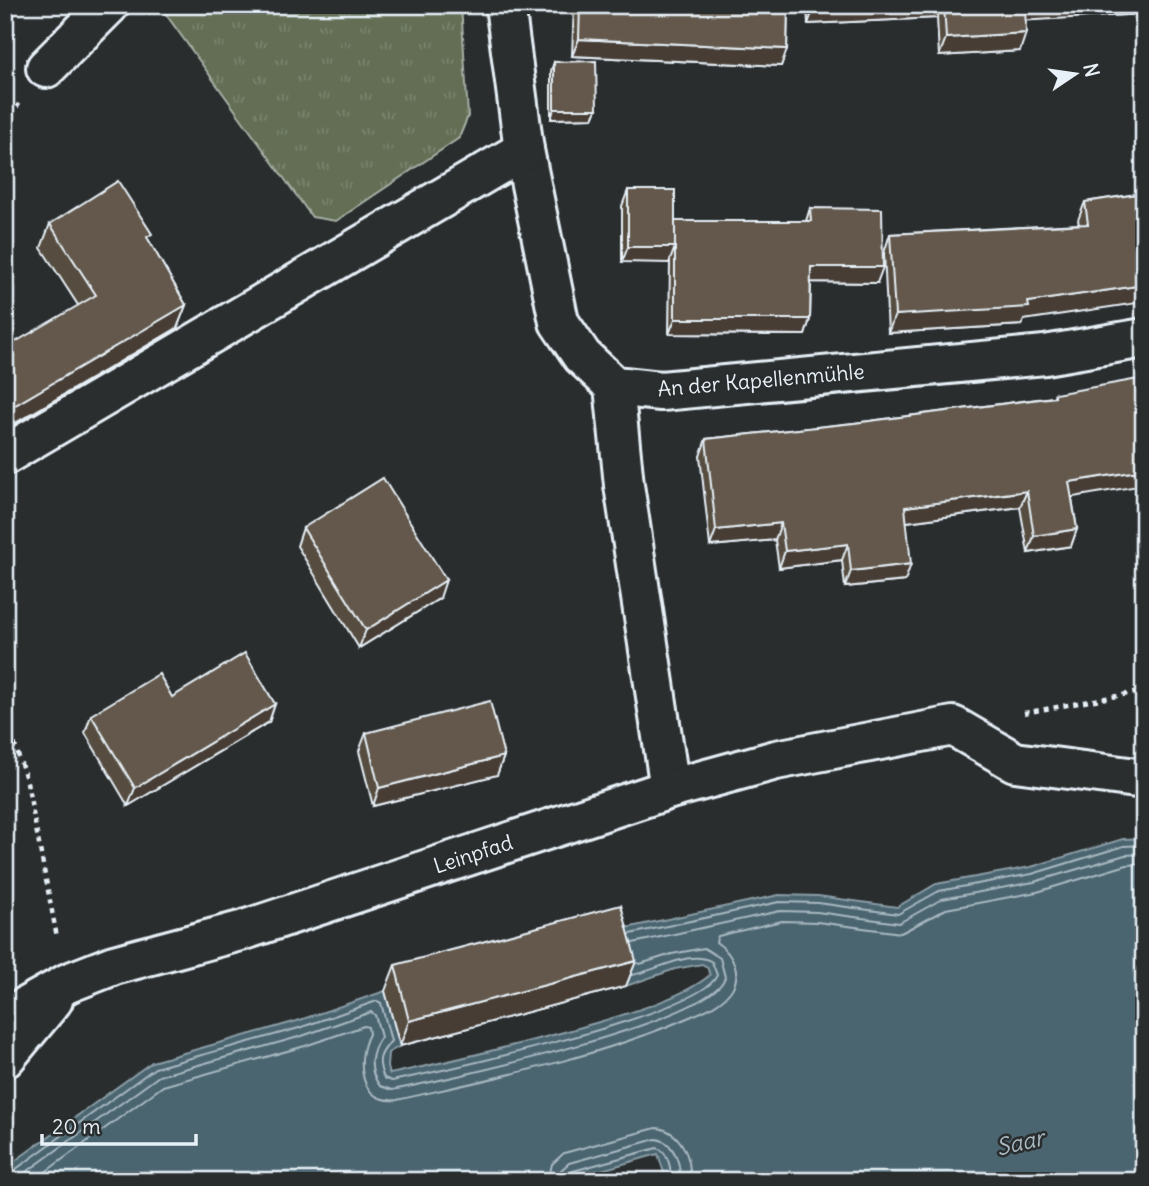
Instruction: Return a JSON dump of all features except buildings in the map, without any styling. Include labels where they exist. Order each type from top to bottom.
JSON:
[{"type":"street","points":[[46,68],[109,5]]},
{"type":"street","points":[[505,5],[524,150],[559,322],[582,356],[614,386],[624,485],[670,789]]},
{"type":"street","points":[[5,455],[524,150]]},
{"type":"street","name":"An der Kapellenmühle","points":[[614,386],[661,391],[1045,355],[1144,338]]},
{"type":"street","name":"Leinpfad","points":[[5,1018],[68,983],[114,965],[244,930],[670,789],[776,760],[953,726],[1015,761],[1144,779]]},
{"type":"street","points":[[5,1058],[68,983]]},
{"type":"path","points":[[1021,714],[1144,691]]},
{"type":"path","points":[[5,715],[27,782],[68,983]]},
{"type":"green space","points":[[167,5],[461,5],[468,116],[459,138],[336,221],[312,217],[165,13]]},
{"type":"water","name":"Saar","points":[[1144,838],[1144,1181],[648,1181],[665,1176],[658,1154],[563,1181],[5,1181],[5,1168],[152,1062],[297,1021],[385,991],[400,1046],[388,1053],[387,1067],[390,1074],[558,1034],[613,1018],[666,1000],[710,975],[707,967],[702,964],[675,969],[626,986],[612,931],[779,895],[818,896],[897,907],[936,884],[1031,867],[1123,839]]}]
